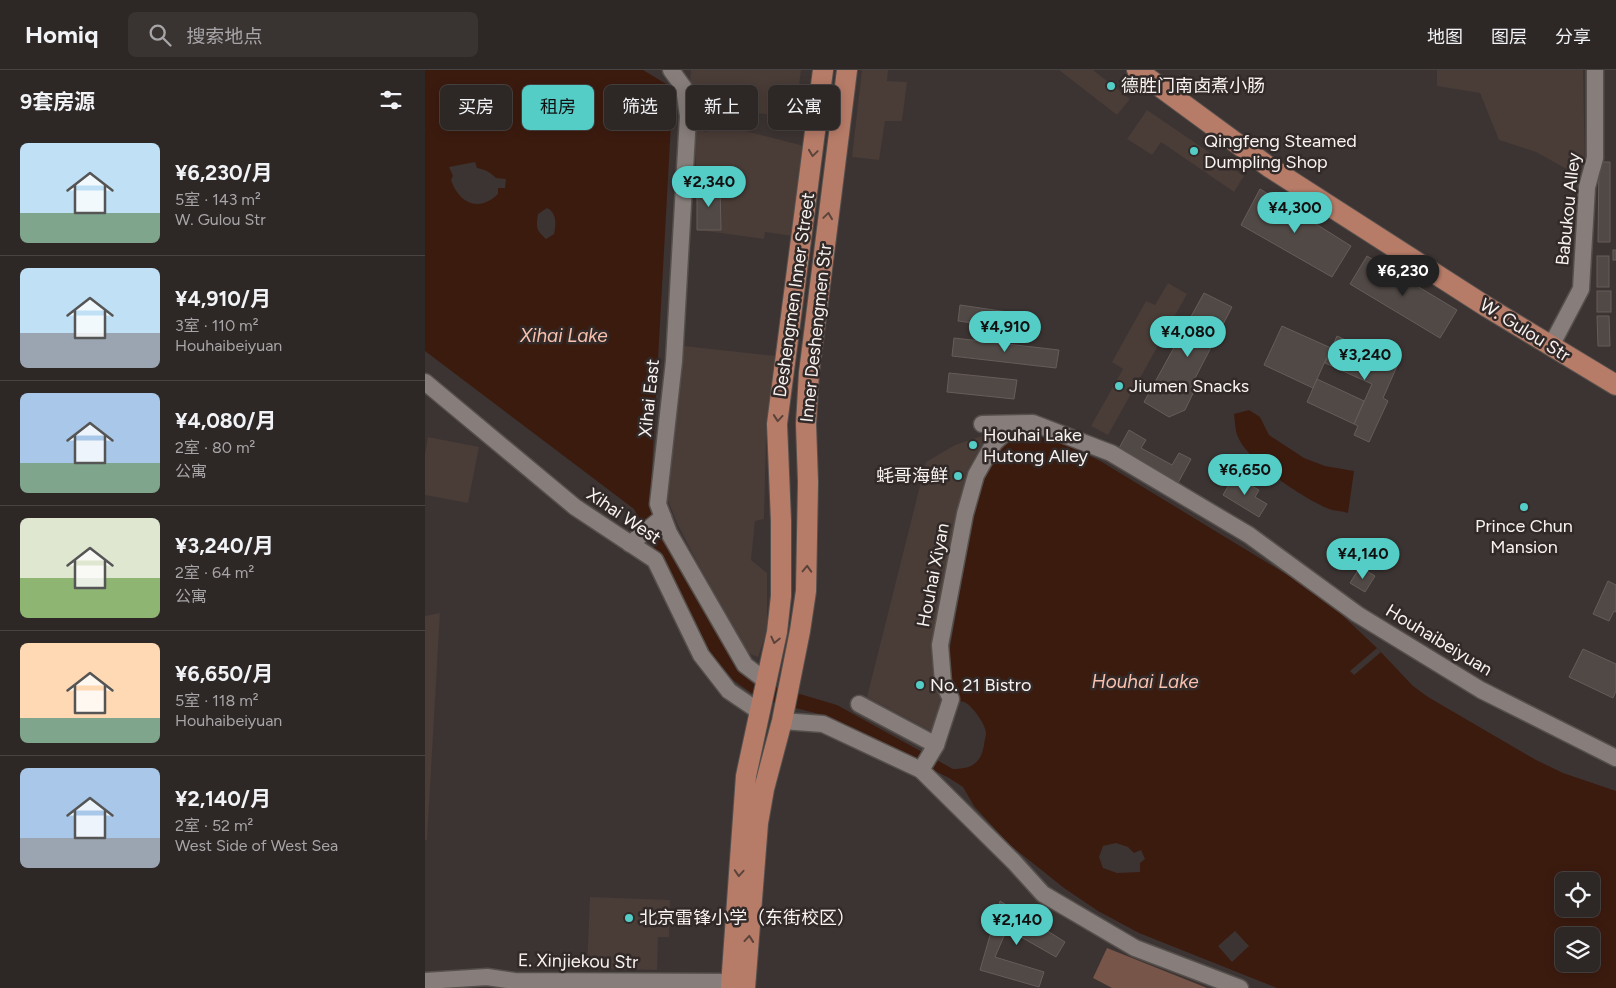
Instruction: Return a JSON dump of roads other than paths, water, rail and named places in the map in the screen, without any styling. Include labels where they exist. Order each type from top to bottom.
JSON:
[{"type":"main road","name":"Deshengmen Inner Street","points":[[779,684],[791,640],[792,564],[781,521],[777,424],[823,70]]},
{"type":"main road","name":"Inner Deshengmen Str","points":[[779,684],[800,631],[806,591],[808,482],[806,424],[809,373],[847,70]]},
{"type":"main road","name":"W. Gulou Str","points":[[1137,70],[1269,167],[1551,346],[1616,385]]},
{"type":"main road","points":[[738,986],[742,824],[756,776],[767,748],[779,684]]},
{"type":"main road","points":[[738,986],[772,719]]},
{"type":"street","name":"Xihai East","points":[[671,70],[684,88],[688,116],[675,338],[658,504],[661,519],[745,665],[779,684]]},
{"type":"street","name":"Babukou Alley","points":[[1551,346],[1581,290],[1587,187],[1595,158],[1595,70]]},
{"type":"street","name":"Xihai West","points":[[425,382],[575,506],[634,540],[655,560],[701,655],[729,692],[772,719]]},
{"type":"street","name":"Houhaibeiyuan","points":[[982,424],[1033,423],[1111,453],[1249,535],[1357,614],[1481,690],[1616,758]]},
{"type":"street","name":"Houhai Xiyan","points":[[921,770],[937,745],[951,699],[943,682],[940,645],[965,514],[976,475],[994,443],[1014,424]]},
{"type":"street","points":[[634,540],[661,519]]},
{"type":"street","points":[[859,704],[937,745]]},
{"type":"street","points":[[772,719],[823,724],[921,770],[1043,894],[1135,948],[1240,988]]},
{"type":"street","name":"E. Xinjiekou Str","points":[[425,981],[487,977],[514,985],[738,986]]},
{"type":"water","name":"Houhai Lake","points":[[425,70],[643,70],[668,85],[604,85],[604,130],[671,130],[650,504],[756,681],[837,705],[953,769],[965,768],[975,764],[983,751],[985,729],[971,707],[964,702],[956,700],[947,681],[949,653],[978,490],[995,454],[1003,446],[1024,437],[1037,436],[1066,444],[1102,462],[1322,596],[1377,648],[1413,686],[1428,697],[1536,760],[1563,773],[1616,791],[1616,988],[1277,988],[1139,933],[1098,911],[1064,888],[1010,845],[974,806],[963,787],[949,778],[827,716],[760,699],[733,680],[707,648],[634,509],[425,351]],"holes":[[[475,162],[477,168],[488,171],[496,178],[506,179],[505,188],[498,188],[498,194],[491,200],[476,204],[464,200],[459,195],[451,180],[453,176],[449,167]],[[547,208],[553,213],[555,219],[554,234],[546,239],[537,228],[538,214]],[[1116,843],[1128,847],[1134,853],[1141,850],[1145,859],[1140,863],[1140,872],[1117,873],[1103,868],[1099,857],[1103,846]],[[1235,931],[1249,946],[1232,962],[1218,946]]]},
{"type":"water","points":[[1249,410],[1260,417],[1269,435],[1304,458],[1325,466],[1354,471],[1348,513],[1329,509],[1306,497],[1278,479],[1253,457],[1238,437],[1234,414]]},
{"type":"place","name":"德胜门南卤煮小肠","points":[[1111,86]]},
{"type":"place","name":"Qingfeng Steamed Dumpling Shop","points":[[1194,151]]},
{"type":"place","name":"Jiumen Snacks","points":[[1119,386]]},
{"type":"place","name":"Houhai Lake Hutong Alley","points":[[973,445]]},
{"type":"place","name":"蚝哥海鲜","points":[[958,476]]},
{"type":"place","name":"Prince Chun Mansion","points":[[1524,507]]},
{"type":"place","name":"No. 21 Bistro","points":[[920,685]]},
{"type":"place","name":"北京雷锋小学（东街校区）","points":[[629,918]]},
{"type":"water label","name":"Xihai Lake","points":[[564,335]]}]
